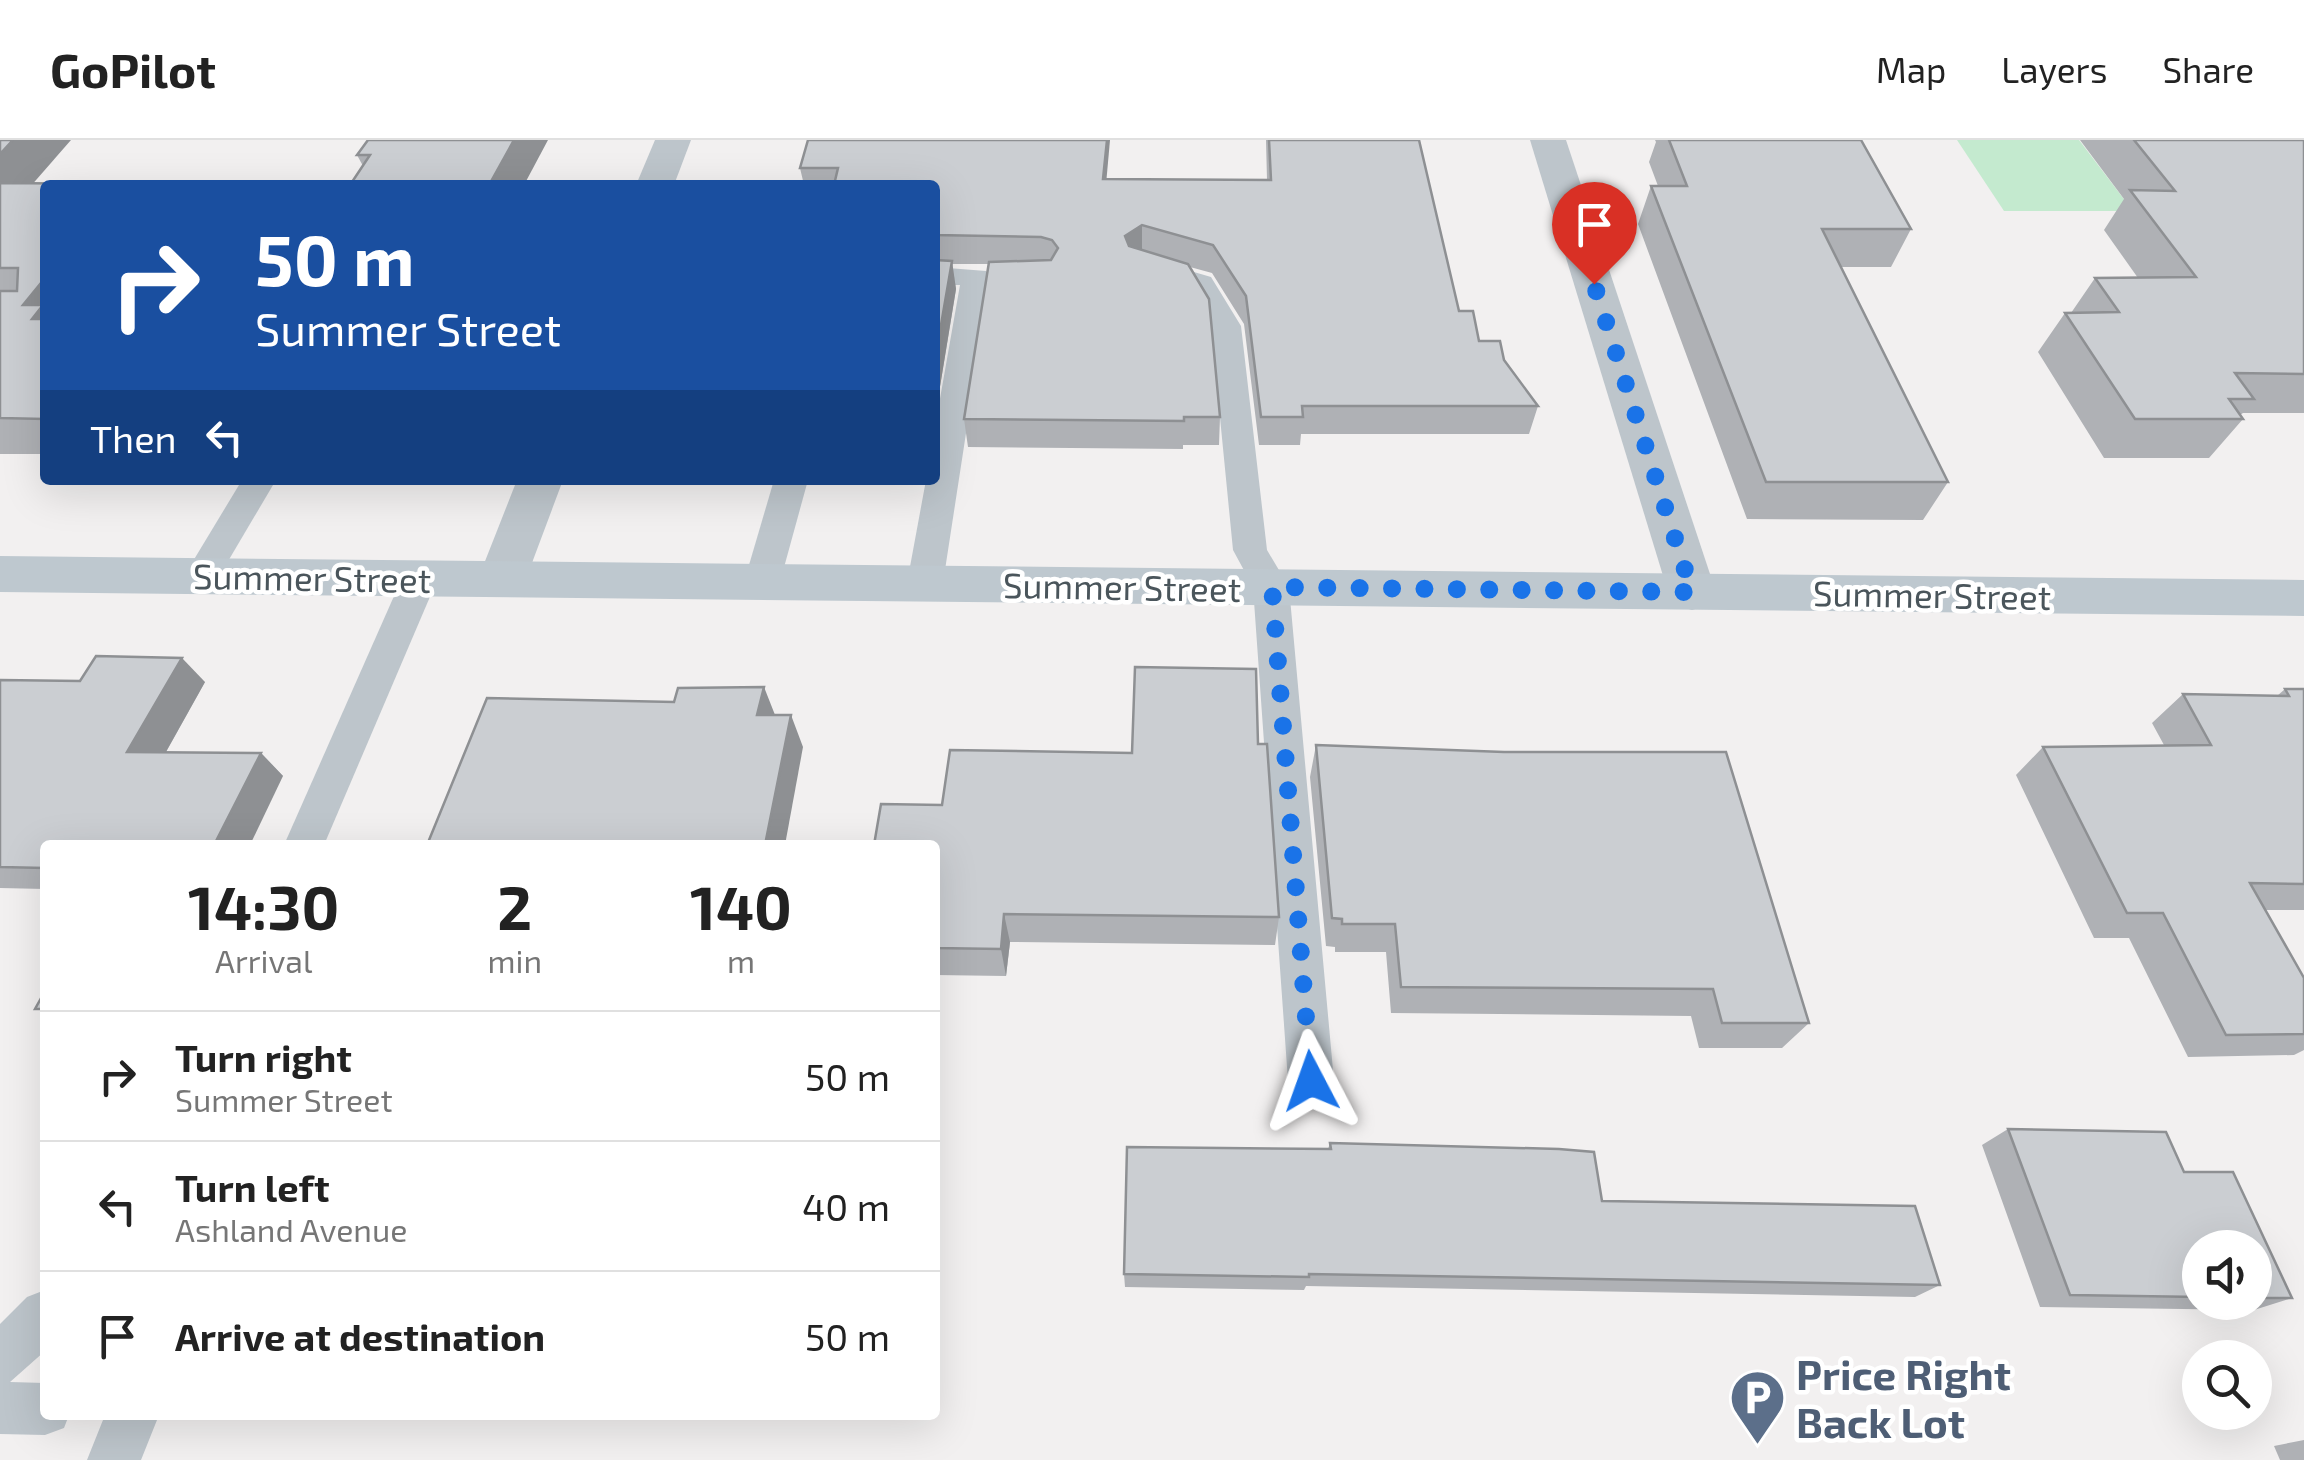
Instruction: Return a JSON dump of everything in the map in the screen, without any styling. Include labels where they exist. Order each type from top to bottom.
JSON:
[{"type":"street","points":[[657,180],[672,140]]},
{"type":"street","points":[[1548,140],[1692,592]]},
{"type":"street","points":[[502,579],[538,485]]},
{"type":"street","name":"Summer Street","points":[[0,574],[2304,598]]},
{"type":"lane","points":[[1142,266],[1201,283],[1226,326],[1240,426],[1250,550],[1272,587],[1311,1081]]},
{"type":"lane","points":[[940,276],[1010,277]]},
{"type":"lane","points":[[925,584],[976,276]]},
{"type":"lane","points":[[202,576],[255,485]]},
{"type":"lane","points":[[762,582],[790,485]]},
{"type":"lane","points":[[306,840],[420,578]]},
{"type":"lane","points":[[0,1314],[40,1315]]},
{"type":"lane","points":[[0,1360],[40,1320]]},
{"type":"lane","points":[[0,1408],[40,1409]]},
{"type":"lane","points":[[114,1460],[130,1420]]},
{"type":"green space","points":[[1957,140],[2079,140],[2133,211],[2004,211]]},
{"type":"building","points":[[0,140],[13,140],[0,154]]},
{"type":"building","points":[[368,140],[514,140],[492,180],[353,180],[370,155],[357,155]]},
{"type":"building","points":[[808,140],[1107,140],[1103,179],[1271,180],[1269,140],[1419,140],[1459,311],[1473,311],[1479,341],[1500,341],[1504,360],[1538,406],[1302,406],[1303,417],[1261,417],[1246,296],[1213,245],[1142,225],[1125,236],[1129,246],[1188,264],[1209,299],[1220,417],[1184,417],[1184,421],[964,419],[989,262],[1051,260],[1058,248],[1052,240],[1041,237],[940,235],[940,180],[835,180],[838,168],[800,168]]},
{"type":"building","points":[[1669,140],[1861,140],[1911,229],[1822,229],[1948,482],[1766,482],[1651,186],[1687,186]]},
{"type":"building","points":[[2134,140],[2304,140],[2304,374],[2235,373],[2254,399],[2229,399],[2243,419],[2135,419],[2065,313],[2119,312],[2095,278],[2196,277],[2130,190],[2175,191]]},
{"type":"building","points":[[0,183],[40,183],[40,284],[23,305],[40,305],[32,319],[40,319],[40,419],[0,418],[0,291],[17,291],[18,268],[0,268]]},
{"type":"building","points":[[940,260],[952,261],[940,331]]},
{"type":"building","points":[[96,656],[182,658],[127,752],[261,753],[217,840],[40,840],[40,868],[0,867],[0,680],[80,681]]},
{"type":"building","points":[[1135,667],[1256,669],[1258,744],[1267,744],[1279,917],[1004,914],[1001,949],[940,948],[940,840],[875,840],[881,804],[942,805],[950,750],[1132,753]]},
{"type":"building","points":[[764,687],[757,715],[791,715],[766,840],[429,840],[487,698],[674,702],[678,688]]},
{"type":"building","points":[[2285,689],[2304,689],[2304,884],[2250,883],[2304,978],[2304,1034],[2226,1035],[2163,913],[2127,913],[2043,747],[2211,745],[2183,694],[2289,696]]},
{"type":"building","points":[[1316,745],[1504,752],[1726,752],[1809,1023],[1722,1023],[1713,989],[1401,987],[1395,924],[1342,924],[1342,919],[1332,918]]},
{"type":"building","points":[[2008,1129],[2166,1132],[2184,1172],[2233,1172],[2260,1230],[2182,1230],[2182,1297],[2070,1295]]},
{"type":"building","points":[[1330,1143],[1594,1152],[1602,1201],[1915,1206],[1940,1285],[1124,1274],[1127,1147],[1331,1149]]},
{"type":"building","points":[[2272,1255],[2292,1298],[2272,1298]]},
{"type":"place","name":"Price Right Back Lot","points":[[1757,1446]]},
{"type":"route","points":[[1311,1081],[1272,587],[1692,592],[1594,284]]}]
